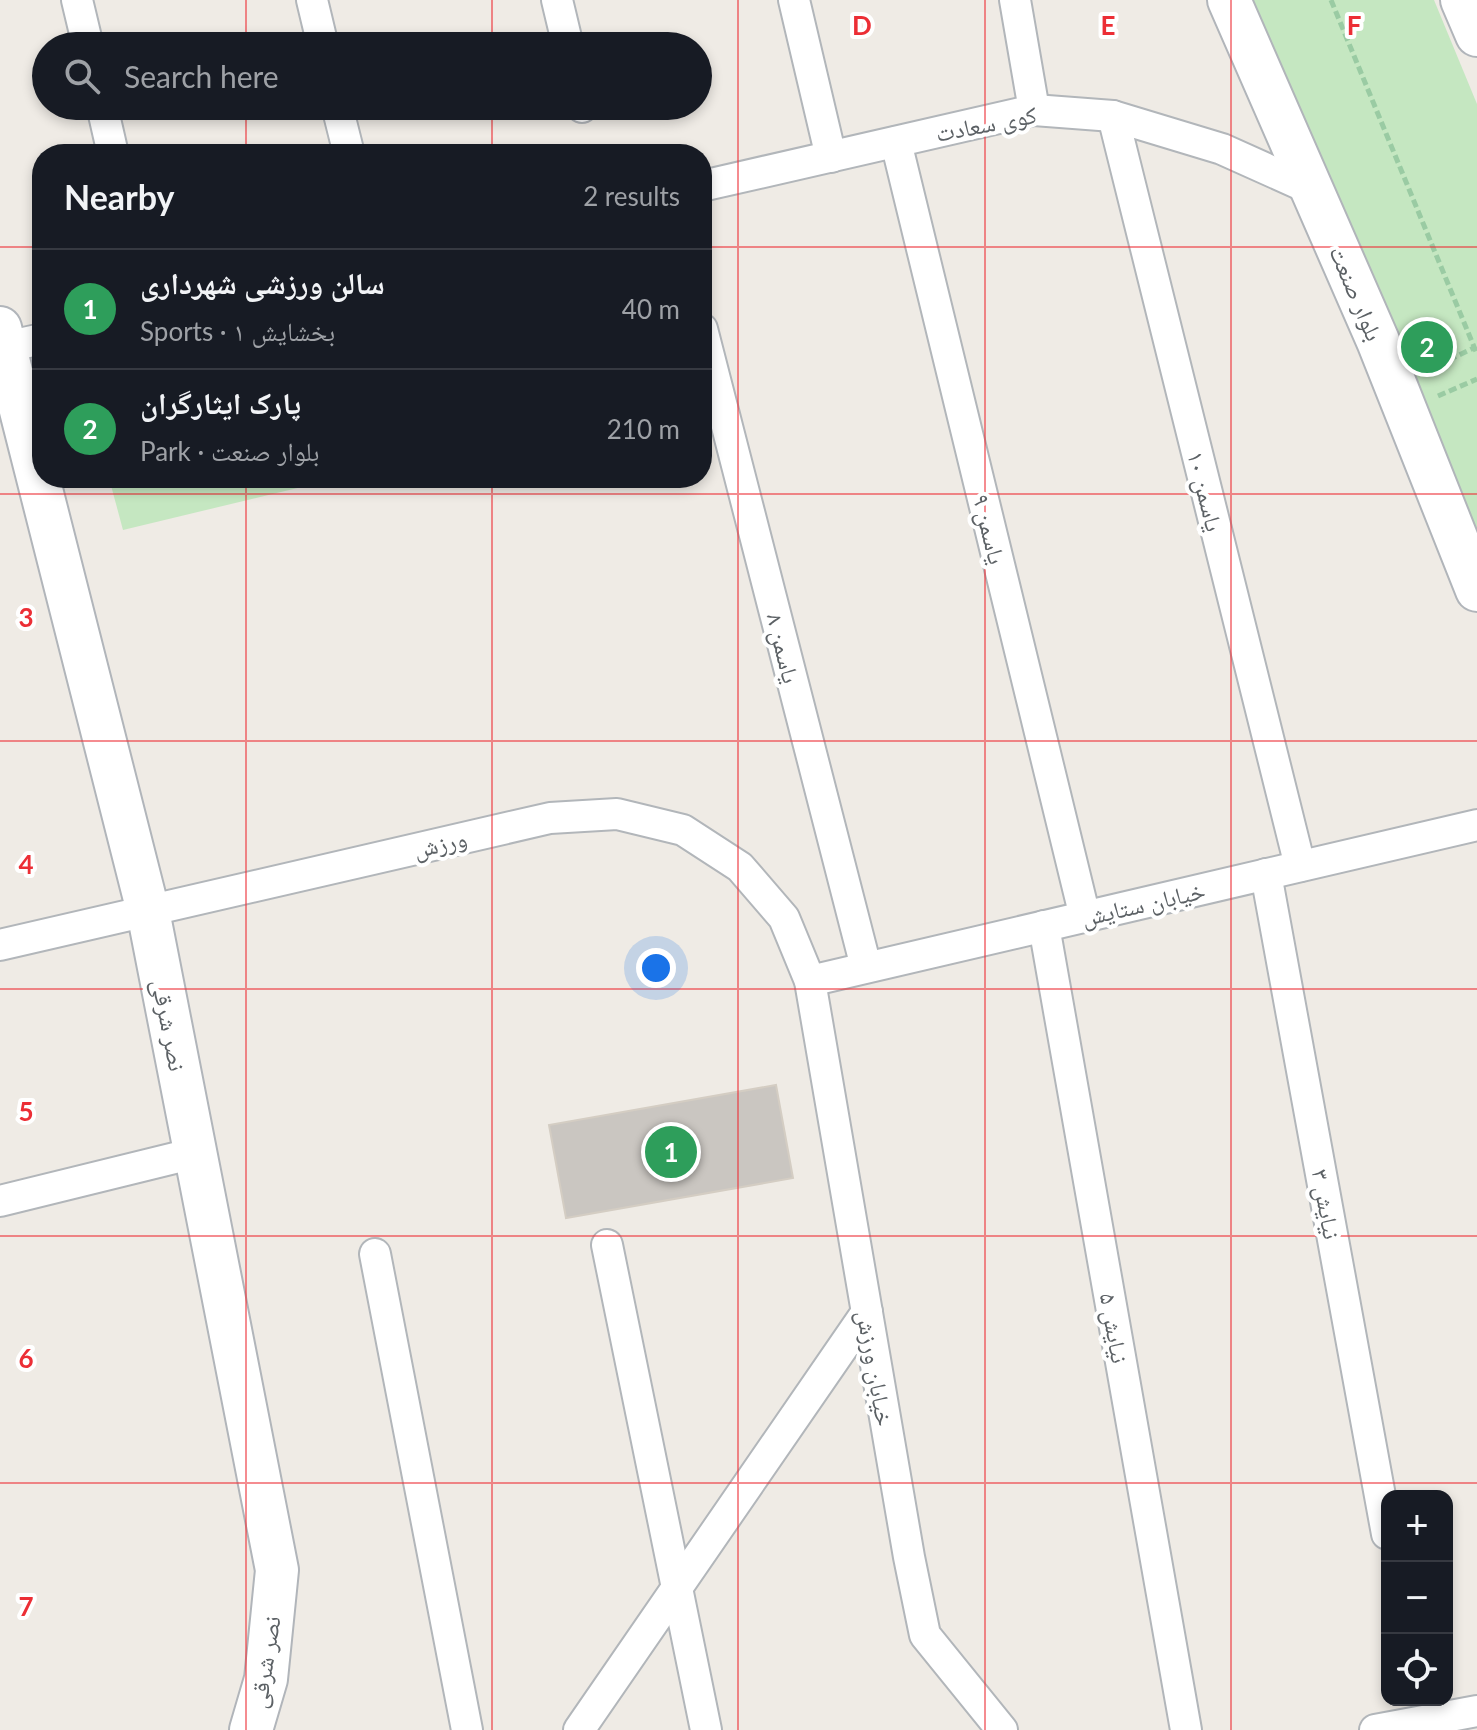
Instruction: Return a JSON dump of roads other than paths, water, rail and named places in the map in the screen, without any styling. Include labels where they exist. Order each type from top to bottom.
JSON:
[{"type":"street","points":[[77,0],[85,32]]},
{"type":"street","points":[[312,0],[320,32]]},
{"type":"street","points":[[557,0],[565,32]]},
{"type":"street","points":[[794,0],[831,157]]},
{"type":"street","points":[[1015,0],[1034,110]]},
{"type":"street","name":"بلوار صنعت","points":[[1229,0],[1395,385],[1477,590]]},
{"type":"street","points":[[1462,0],[1477,35]]},
{"type":"street","name":"کوی سعادت","points":[[712,184],[1034,110],[1113,116],[1222,149],[1311,189]]},
{"type":"street","name":"یاسمن ۱۰","points":[[1113,116],[1300,866]]},
{"type":"street","points":[[105,120],[111,144]]},
{"type":"street","points":[[340,120],[346,144]]},
{"type":"street","name":"یاسمن ۹","points":[[896,142],[1085,917]]},
{"type":"street","name":"نصر شرقی","points":[[16,338],[32,407]]},
{"type":"street","name":"یاسمن ۸","points":[[712,368],[866,967]]},
{"type":"street","name":"نصر شرقی","points":[[51,488],[148,911],[277,1570],[266,1679],[251,1730]]},
{"type":"street","name":"ورزش","points":[[0,945],[550,818],[617,814],[683,830],[740,867],[784,918],[810,981]]},
{"type":"street","name":"خیابان ستایش","points":[[810,981],[1477,825]]},
{"type":"street","name":"نیایش ۳","points":[[1266,874],[1381,1501]]},
{"type":"street","name":"نیایش ۵","points":[[1044,926],[1186,1730]]},
{"type":"street","name":"خیابان ورزش","points":[[810,981],[925,1635],[1002,1730]]},
{"type":"street","points":[[0,1201],[195,1153]]},
{"type":"street","points":[[607,1245],[706,1730]]},
{"type":"street","points":[[375,1254],[467,1730]]},
{"type":"street","points":[[579,1730],[867,1312]]},
{"type":"street","points":[[1375,1730],[1419,1711],[1477,1711]]},
{"type":"place","name":"پارک ایثارگران","points":[[1427,347]]},
{"type":"place","name":"سالن ورزشی شهرداری","points":[[671,1152]]}]
